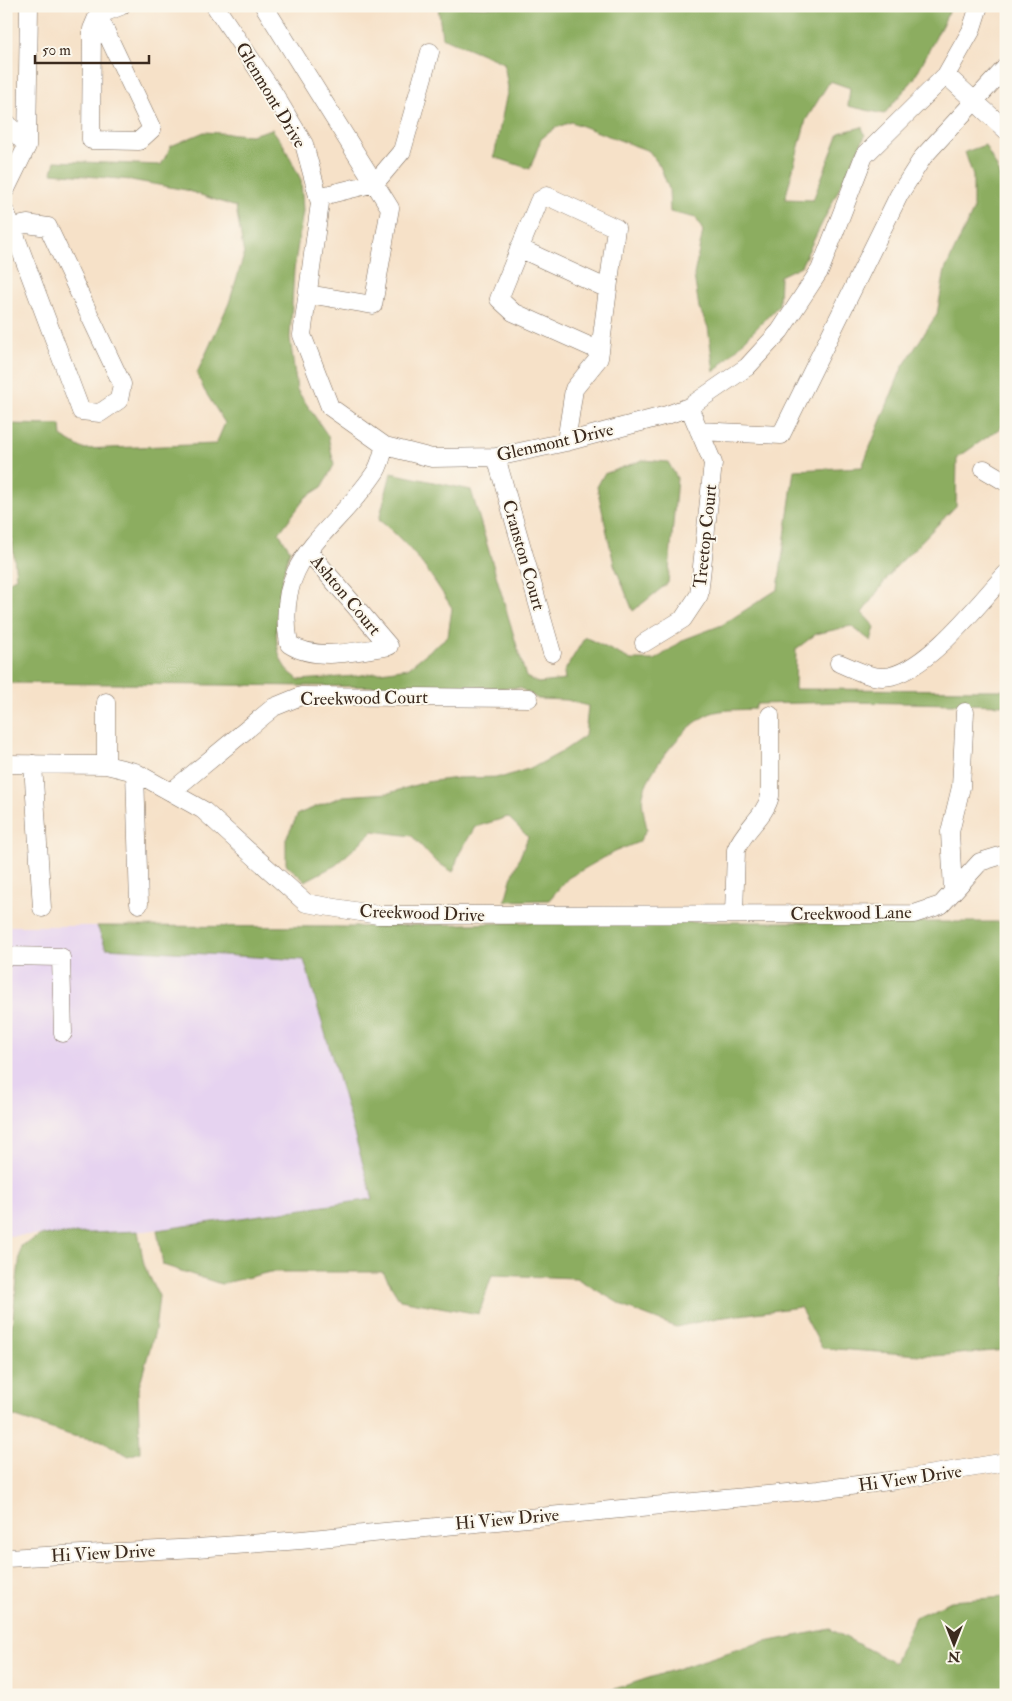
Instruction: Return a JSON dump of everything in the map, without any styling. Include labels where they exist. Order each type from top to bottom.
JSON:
[{"type":"street","points":[[6,189],[27,146],[29,6]]},
{"type":"street","points":[[98,15],[152,129],[139,141],[91,140],[92,29],[98,15],[120,6]]},
{"type":"street","name":"Glenmont Drive","points":[[215,6],[273,92],[304,144],[320,203],[302,334],[330,407],[385,446],[432,458],[496,457],[566,442],[689,407],[747,367],[780,331],[820,270],[864,156],[946,75],[971,31],[979,6]]},
{"type":"street","points":[[264,6],[390,208],[373,305],[308,294]]},
{"type":"street","points":[[318,198],[375,183],[402,151],[430,52]]},
{"type":"street","points":[[699,431],[781,435],[899,195],[923,157],[1006,67]]},
{"type":"street","points":[[946,75],[1006,130]]},
{"type":"street","points":[[6,122],[27,146]]},
{"type":"street","points":[[566,442],[574,389],[599,358],[600,351],[616,228],[547,196],[539,201],[499,299],[513,312],[600,351]]},
{"type":"street","points":[[9,220],[48,227],[118,375],[122,384],[119,400],[100,413],[81,411],[9,220]]},
{"type":"street","points":[[520,248],[608,289]]},
{"type":"street","name":"Treetop Court","points":[[644,643],[683,619],[698,596],[713,463],[689,407]]},
{"type":"street","name":"Ashton Court","points":[[308,551],[389,646],[348,653],[301,652],[289,644],[286,626],[287,594],[295,570],[308,551],[375,473],[385,446]]},
{"type":"street","name":"Cranston Court","points":[[496,457],[552,653]]},
{"type":"street","points":[[984,469],[1006,482]]},
{"type":"street","points":[[840,663],[870,676],[891,676],[920,663],[1006,574]]},
{"type":"street","name":"Creekwood Court","points":[[171,792],[274,707],[301,696],[529,698]]},
{"type":"street","points":[[106,702],[106,765]]},
{"type":"street","points":[[953,891],[950,832],[961,787],[965,712]]},
{"type":"street","points":[[734,914],[736,850],[739,842],[767,807],[770,796],[770,715]]},
{"type":"street","name":"Creekwood Drive","points":[[6,764],[106,765],[135,772],[203,810],[306,903],[378,915],[734,914]]},
{"type":"street","points":[[33,764],[42,908]]},
{"type":"street","points":[[135,772],[139,904]]},
{"type":"street","name":"Creekwood Lane","points":[[734,914],[914,914],[940,905],[980,862],[1006,854]]},
{"type":"street","points":[[6,956],[61,957],[63,1033]]},
{"type":"street","name":"Hi View Drive","points":[[6,1558],[301,1540],[843,1487],[1006,1462]]},
{"type":"shaded area","points":[[6,926],[97,926],[106,948],[304,960],[373,1199],[146,1231],[6,1236]]},
{"type":"green space","points":[[438,6],[952,6],[914,79],[884,114],[848,106],[850,88],[830,81],[806,120],[785,199],[813,200],[839,133],[862,127],[865,136],[801,266],[780,276],[779,305],[714,372],[708,327],[699,308],[694,275],[703,231],[696,218],[670,212],[669,189],[660,166],[649,151],[571,122],[555,128],[541,139],[530,169],[494,157],[508,88],[504,63],[442,37]]},
{"type":"green space","points":[[272,129],[283,144],[301,180],[303,211],[294,270],[290,338],[297,390],[328,436],[334,465],[322,487],[306,497],[279,533],[290,550],[277,609],[277,642],[285,667],[299,680],[355,676],[408,668],[448,636],[452,608],[411,550],[379,520],[391,473],[471,490],[526,677],[538,683],[565,680],[564,672],[585,637],[631,660],[655,660],[685,639],[722,625],[778,589],[794,470],[862,467],[902,368],[937,314],[945,270],[973,211],[973,176],[965,152],[985,145],[997,168],[1006,197],[1006,424],[957,458],[956,506],[893,570],[862,613],[875,627],[871,641],[851,626],[816,634],[796,649],[795,689],[1006,690],[1006,705],[850,702],[757,704],[754,709],[715,712],[705,716],[684,733],[654,770],[643,795],[643,810],[647,829],[639,842],[614,852],[568,878],[549,900],[505,901],[511,879],[528,837],[508,817],[475,827],[459,854],[453,872],[435,861],[412,836],[373,831],[336,865],[305,881],[286,864],[286,839],[298,814],[343,796],[389,793],[426,782],[457,778],[503,777],[534,767],[560,753],[585,736],[588,706],[567,700],[538,699],[520,688],[6,683],[6,584],[16,577],[12,537],[6,537],[6,424],[61,425],[62,437],[83,449],[216,444],[225,423],[204,390],[197,373],[229,303],[244,255],[236,207],[186,190],[131,180],[52,173],[55,161],[161,165],[171,146],[204,132],[251,135]]},
{"type":"green space","points":[[643,460],[668,462],[677,478],[668,583],[633,611],[614,564],[597,487],[604,474]]},
{"type":"green space","points":[[539,922],[1006,922],[1006,1350],[934,1356],[822,1348],[800,1307],[717,1318],[676,1327],[627,1308],[576,1278],[492,1275],[479,1314],[400,1300],[383,1272],[270,1272],[221,1284],[163,1265],[157,1230],[373,1199],[304,960],[106,948],[97,926],[351,927]]},
{"type":"green space","points":[[138,1231],[144,1265],[159,1296],[155,1331],[138,1390],[140,1452],[129,1456],[100,1440],[73,1436],[10,1415],[10,1340],[21,1246],[41,1235]]},
{"type":"green space","points":[[1006,1597],[1006,1695],[596,1695],[751,1645],[830,1629],[894,1663],[915,1617],[951,1601]]}]
